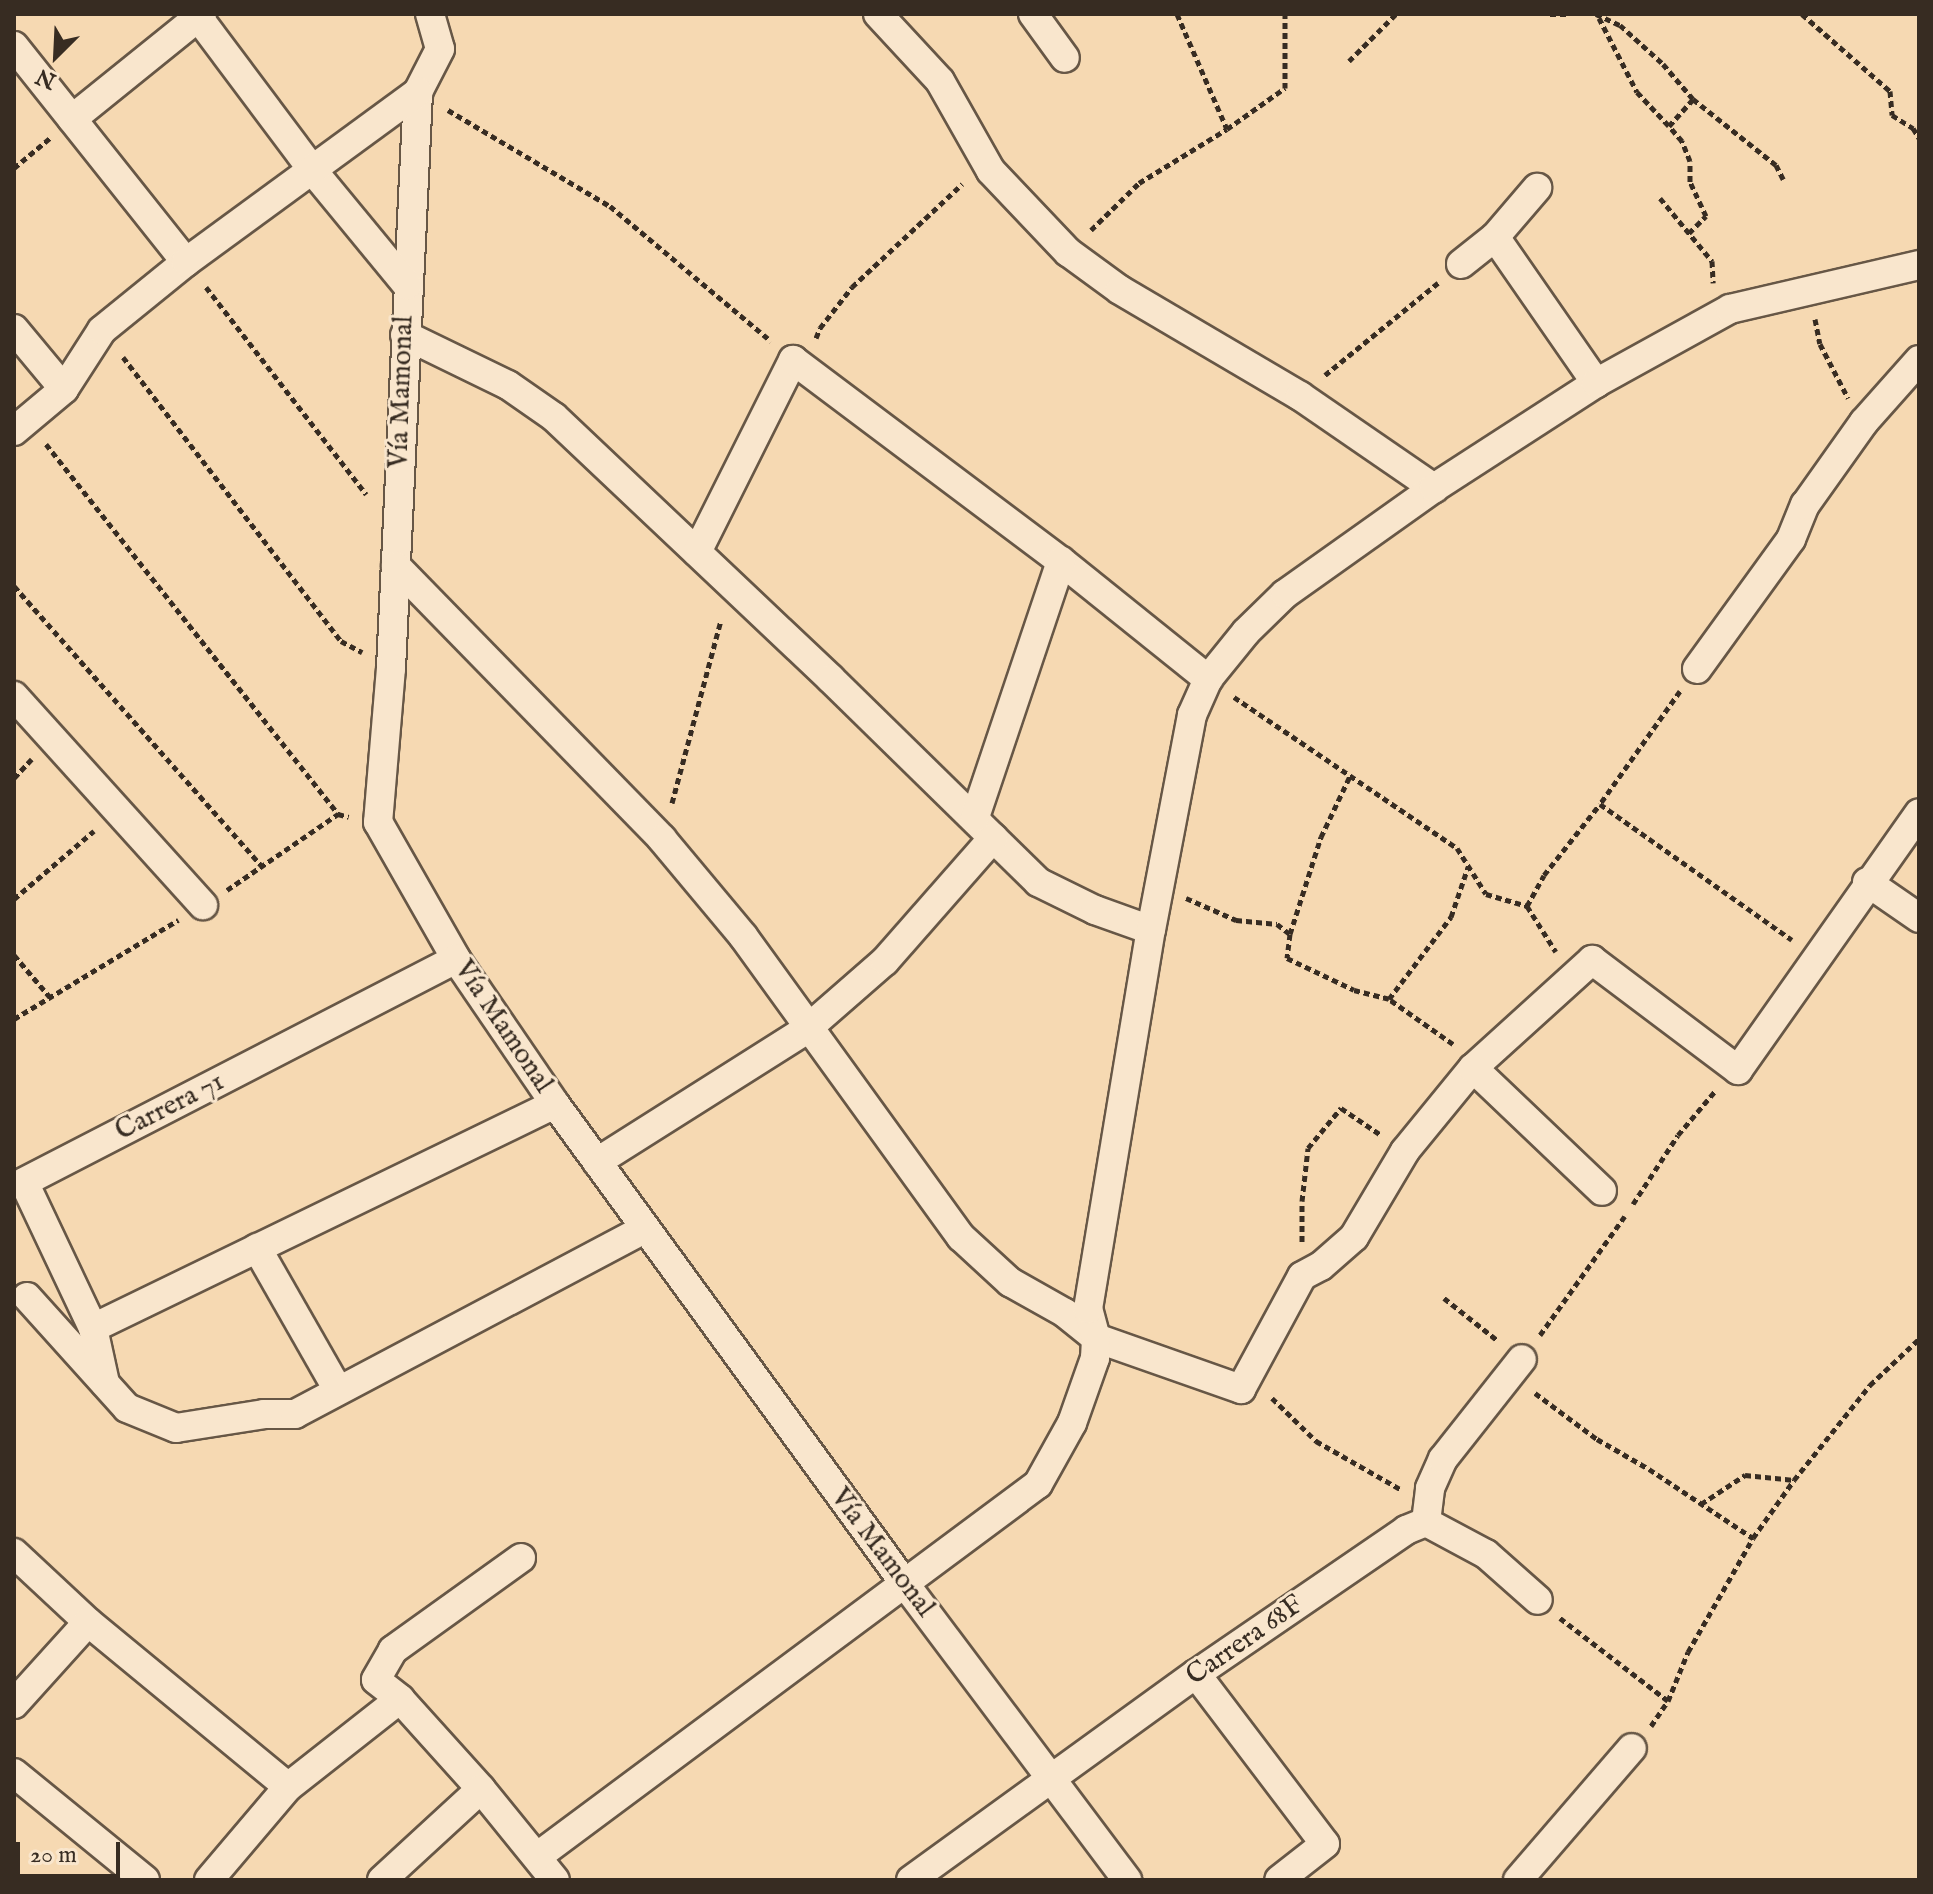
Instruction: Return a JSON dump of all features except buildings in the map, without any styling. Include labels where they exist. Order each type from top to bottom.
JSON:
[{"type":"street","name":"Vía Mamonal","points":[[430,14],[440,49],[418,92],[391,668],[378,822],[456,959],[555,1104],[905,1584],[1127,1880]]},
{"type":"street","points":[[878,14],[940,81],[986,162],[1068,252],[1120,290],[1300,396],[1434,488]]},
{"type":"street","points":[[1033,14],[1065,58]]},
{"type":"street","points":[[72,119],[200,15],[313,171],[407,285]]},
{"type":"street","points":[[14,46],[186,262]]},
{"type":"street","points":[[20,426],[64,389],[102,330],[186,262],[418,92]]},
{"type":"street","points":[[1461,264],[1495,237],[1537,188]]},
{"type":"street","points":[[1495,237],[1596,383]]},
{"type":"street","points":[[538,1856],[1038,1484],[1072,1423],[1095,1358],[1096,1338],[1088,1309],[1151,930],[1192,715],[1208,679],[1246,632],[1285,594],[1434,488],[1596,383],[1709,320],[1730,309],[1919,265]]},
{"type":"street","points":[[14,329],[64,389]]},
{"type":"street","points":[[405,335],[508,385],[554,417],[1038,882],[1066,898],[1151,930]]},
{"type":"street","points":[[1697,669],[1791,539],[1805,505],[1864,422],[1919,360]]},
{"type":"street","points":[[697,552],[799,364],[1061,561],[1208,679]]},
{"type":"street","points":[[597,1162],[807,1029],[885,961],[984,828],[1061,561]]},
{"type":"street","points":[[396,566],[662,839],[743,936],[807,1029],[961,1237],[1010,1282],[1065,1313],[1096,1338],[1241,1389],[1302,1276],[1321,1266],[1354,1237],[1405,1151],[1476,1065],[1592,960],[1738,1070],[1867,882],[1919,813]]},
{"type":"street","points":[[14,696],[203,905]]},
{"type":"street","points":[[1867,882],[1919,918]]},
{"type":"street","name":"Carrera 71","points":[[64,1266],[24,1182],[456,959]]},
{"type":"street","points":[[1476,1065],[1602,1191]]},
{"type":"street","points":[[93,1328],[555,1104]]},
{"type":"street","points":[[106,1384],[93,1328],[64,1266],[20,1303],[106,1384],[127,1408],[176,1428],[264,1414],[295,1414],[644,1229]]},
{"type":"street","points":[[257,1248],[338,1390]]},
{"type":"street","points":[[1517,1368],[1443,1459],[1430,1488],[1427,1513],[1486,1554],[1538,1600]]},
{"type":"street","name":"Carrera 68F","points":[[911,1880],[1196,1674],[1427,1513]]},
{"type":"street","points":[[14,1553],[88,1622],[288,1787]]},
{"type":"street","points":[[521,1558],[393,1650],[376,1680],[400,1699],[481,1789],[555,1880]]},
{"type":"street","points":[[14,1704],[88,1622]]},
{"type":"street","points":[[1196,1674],[1325,1844],[1279,1880]]},
{"type":"street","points":[[209,1880],[288,1787],[400,1699]]},
{"type":"street","points":[[1518,1880],[1632,1748]]},
{"type":"street","points":[[14,1773],[145,1880]]},
{"type":"street","points":[[382,1880],[481,1789]]},
{"type":"path","points":[[1177,14],[1227,129]]},
{"type":"path","points":[[1068,252],[1139,183],[1227,129],[1285,88],[1285,14]]},
{"type":"path","points":[[1349,61],[1396,14]]},
{"type":"path","points":[[1550,14],[1553,17],[1570,14]]},
{"type":"path","points":[[1802,14],[1890,91],[1892,115],[1913,128],[1919,138]]},
{"type":"path","points":[[1597,15],[1620,25],[1663,64],[1693,99],[1776,165],[1783,179]]},
{"type":"path","points":[[1597,15],[1637,92],[1682,141],[1690,161],[1690,182],[1706,216],[1689,233]]},
{"type":"path","points":[[418,92],[610,206],[799,364],[820,328],[852,287],[986,162]]},
{"type":"path","points":[[1669,126],[1693,99]]},
{"type":"path","points":[[14,168],[72,119]]},
{"type":"path","points":[[1660,198],[1712,261],[1709,320]]},
{"type":"path","points":[[186,262],[397,532]]},
{"type":"path","points":[[1300,396],[1461,264]]},
{"type":"path","points":[[1810,290],[1820,344],[1835,378],[1864,422]]},
{"type":"path","points":[[102,330],[341,641],[391,668]]},
{"type":"path","points":[[20,426],[338,814]]},
{"type":"path","points":[[662,839],[731,584]]},
{"type":"path","points":[[14,586],[263,867]]},
{"type":"path","points":[[1527,906],[1544,875],[1600,804],[1697,669]]},
{"type":"path","points":[[1208,679],[1457,848],[1486,894],[1527,906],[1572,978]]},
{"type":"path","points":[[1350,776],[1321,837],[1290,934],[1287,958],[1354,990],[1389,999],[1476,1065]]},
{"type":"path","points":[[1600,804],[1816,956]]},
{"type":"path","points":[[14,899],[119,810]]},
{"type":"path","points":[[1389,999],[1451,917],[1468,866]]},
{"type":"path","points":[[1160,886],[1236,920],[1277,924],[1290,934]]},
{"type":"path","points":[[14,955],[50,997]]},
{"type":"path","points":[[1302,1276],[1302,1201],[1308,1148],[1341,1108],[1405,1151]]},
{"type":"path","points":[[1444,1298],[1597,1439],[1753,1538]]},
{"type":"path","points":[[1632,1748],[1668,1701],[1688,1652],[1753,1538],[1794,1480],[1870,1385],[1919,1339]]},
{"type":"path","points":[[1241,1389],[1273,1398],[1316,1441],[1427,1513]]},
{"type":"path","points":[[1701,1504],[1745,1475],[1794,1480]]},
{"type":"path","points":[[1538,1600],[1668,1701]]}]
